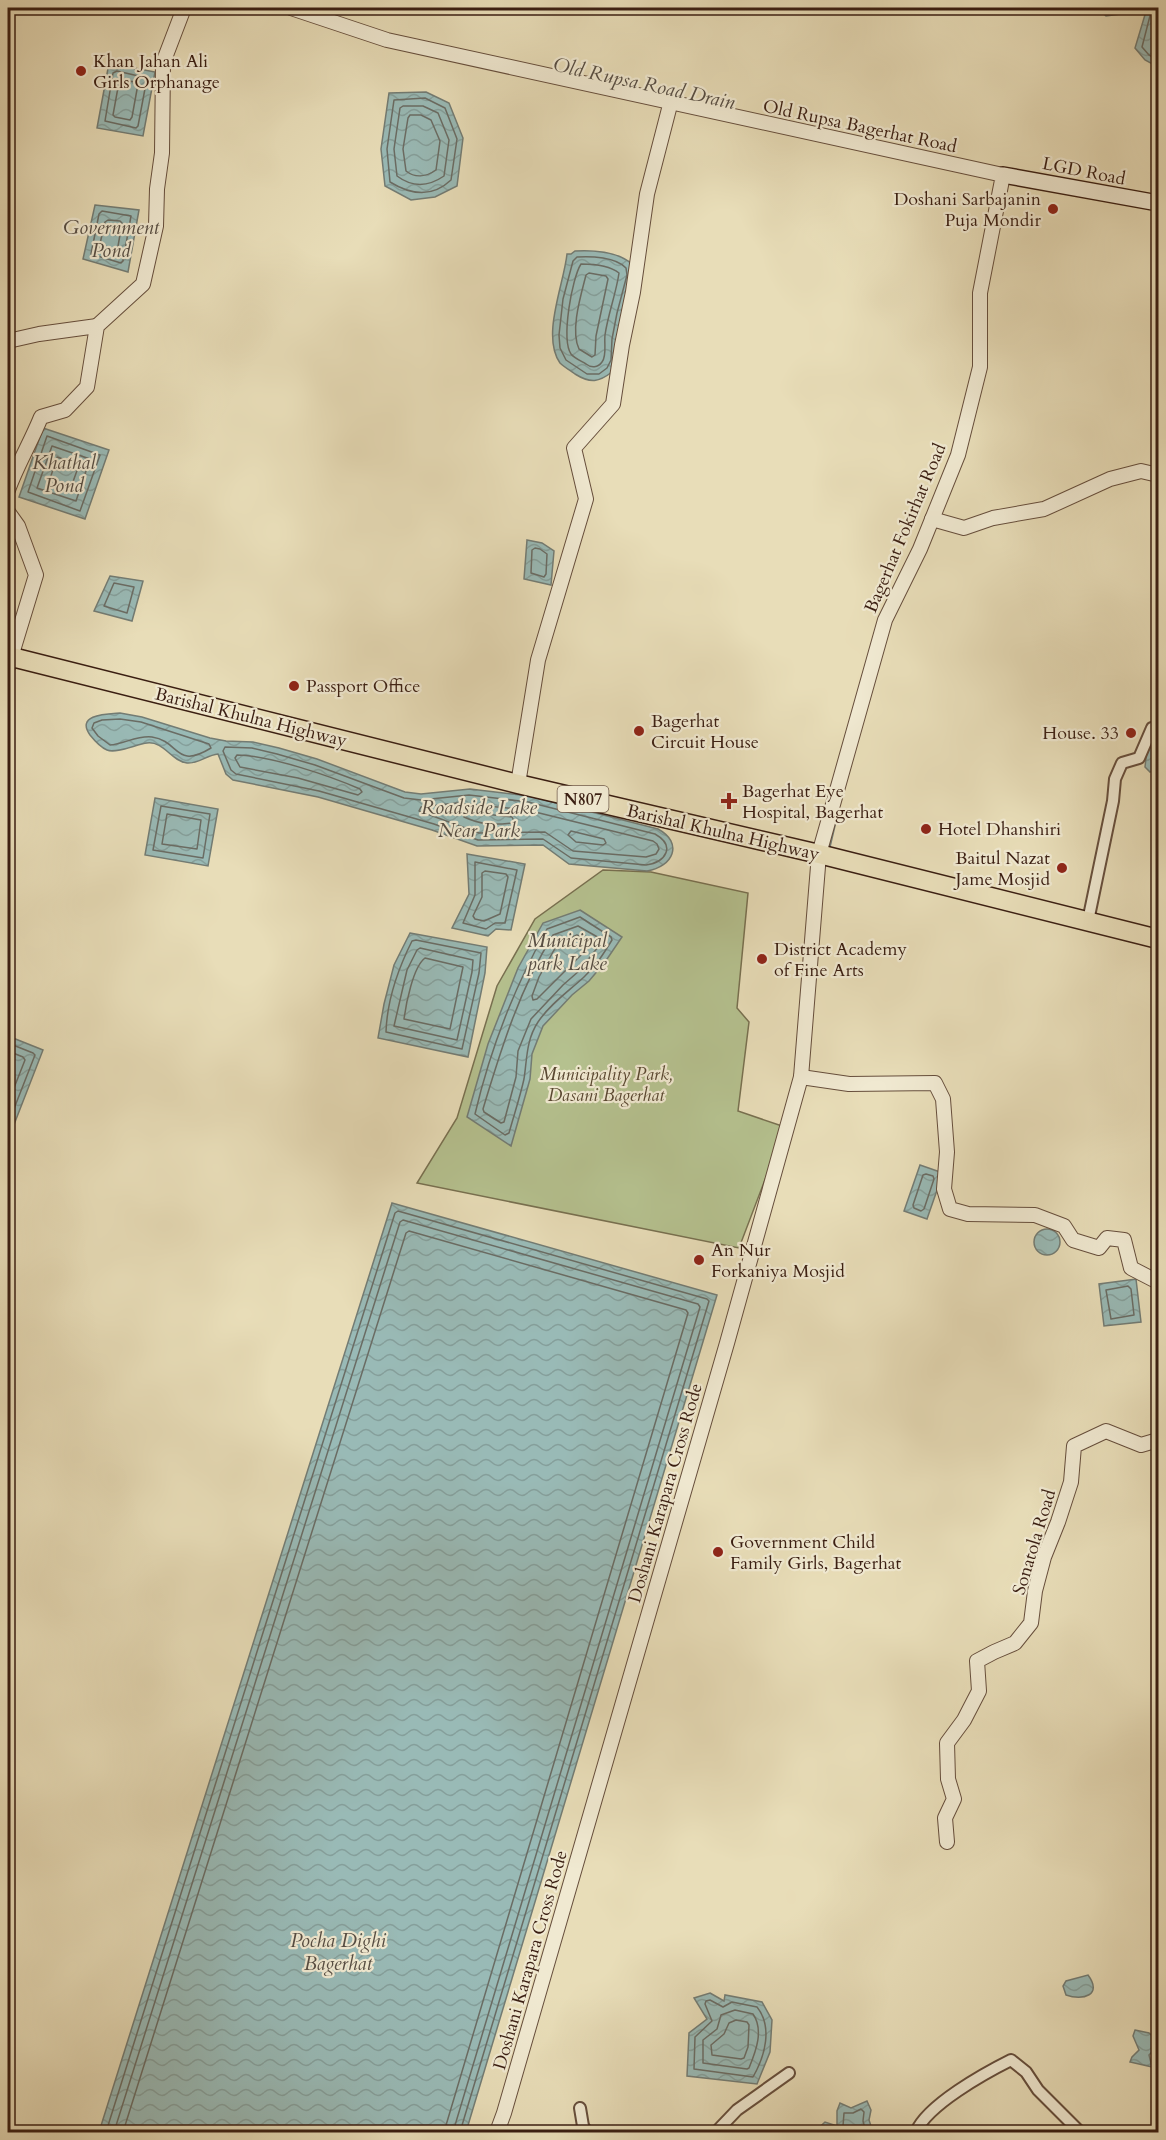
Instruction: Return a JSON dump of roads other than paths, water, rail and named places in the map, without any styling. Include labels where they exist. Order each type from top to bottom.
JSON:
[{"type":"highway","name":"Barishal Khulna Highway","points":[[8,660],[518,784],[819,854],[1158,939]]},
{"type":"main road","name":"LGD Road","points":[[1003,175],[1158,203]]},
{"type":"street","points":[[8,341],[97,326],[142,284],[156,226],[157,189],[162,153],[163,63],[184,8]]},
{"type":"street","name":"Old Rupsa Bagerhat Road","points":[[291,8],[387,40],[1003,175]]},
{"type":"street","points":[[518,784],[538,660],[586,499],[574,448],[613,404],[633,292],[647,194],[670,105]]},
{"type":"street","name":"Bagerhat Fokirhat Road","points":[[819,854],[885,620],[920,549],[958,455],[980,367],[980,293],[1003,175]]},
{"type":"street","points":[[8,490],[16,466],[41,417],[65,410],[87,387],[97,326]]},
{"type":"street","points":[[932,519],[964,528],[1003,515],[1044,509],[1110,479],[1142,471],[1158,475]]},
{"type":"street","points":[[8,512],[18,526],[36,575],[8,660]]},
{"type":"street","points":[[1088,921],[1113,801],[1115,779],[1122,763],[1139,758],[1152,728],[1158,727]]},
{"type":"street","name":"Doshani Karapara Cross Rode","points":[[497,2133],[714,1389],[801,1077],[819,854]]},
{"type":"street","points":[[801,1077],[849,1084],[935,1083],[943,1099],[947,1152],[944,1189],[950,1209],[968,1214],[1035,1215],[1064,1226],[1073,1240],[1099,1248],[1107,1238],[1124,1240],[1131,1268],[1158,1282]]},
{"type":"street","name":"Sonatola Road","points":[[947,1842],[945,1818],[954,1799],[948,1779],[947,1743],[964,1720],[979,1691],[977,1661],[1015,1643],[1031,1623],[1035,1591],[1044,1557],[1071,1482],[1074,1446],[1106,1431],[1141,1445],[1158,1440]]},
{"type":"street","points":[[916,2133],[929,2114],[980,2076],[1011,2060],[1026,2072],[1038,2090],[1080,2133]]},
{"type":"street","points":[[716,2133],[736,2110],[789,2073]]},
{"type":"street","points":[[580,2108],[583,2126],[587,2133]]},
{"type":"water","points":[[1098,8],[1135,8],[1128,13],[1106,16]]},
{"type":"water","points":[[1147,8],[1158,8],[1158,65],[1156,66],[1145,60],[1135,48]]},
{"type":"water","points":[[109,63],[155,72],[143,136],[97,128]]},
{"type":"water","points":[[426,92],[449,103],[463,138],[457,186],[435,197],[411,200],[385,186],[381,149],[389,93]]},
{"type":"water","name":"Government Pond","points":[[95,205],[139,210],[128,272],[83,259]]},
{"type":"water","points":[[575,251],[612,254],[632,264],[612,372],[595,380],[581,377],[568,369],[560,363],[555,352],[553,325],[555,310],[567,254]]},
{"type":"water","name":"Khathal Pond","points":[[43,428],[109,450],[85,519],[19,497]]},
{"type":"water","points":[[527,540],[542,543],[554,551],[551,585],[524,579]]},
{"type":"water","points":[[110,576],[143,581],[132,621],[94,611]]},
{"type":"water","name":"Roadside Lake Near Park","points":[[120,713],[142,717],[210,738],[253,742],[279,748],[317,759],[405,792],[421,794],[470,789],[529,796],[658,829],[671,841],[672,854],[663,865],[647,871],[569,864],[543,845],[477,846],[432,830],[318,797],[233,780],[226,774],[218,754],[187,763],[176,759],[153,743],[116,751],[107,750],[90,735],[86,728],[87,723],[95,716]]},
{"type":"water","points":[[1155,731],[1158,731],[1158,768],[1150,772],[1145,767],[1147,749]]},
{"type":"water","points":[[155,798],[218,809],[208,866],[145,855]]},
{"type":"water","points":[[467,854],[525,864],[511,930],[496,929],[488,936],[452,928],[469,894]]},
{"type":"water","name":"Municipal park Lake","points":[[580,910],[622,937],[589,981],[572,995],[543,1026],[532,1054],[530,1079],[511,1146],[467,1117],[488,1044],[518,968],[543,923]]},
{"type":"water","points":[[410,933],[487,947],[485,973],[468,1057],[378,1038],[394,965]]},
{"type":"water","points":[[8,1036],[43,1050],[8,1140]]},
{"type":"water","points":[[920,1165],[943,1173],[927,1219],[904,1211]]},
{"type":"water","name":"Pocha Dighi Bagerhat","points":[[392,1203],[717,1295],[466,2132],[99,2132]]},
{"type":"water","points":[[1047,1229],[1057,1232],[1060,1242],[1057,1252],[1047,1255],[1037,1252],[1034,1242],[1037,1232]]},
{"type":"water","points":[[1136,1279],[1141,1322],[1104,1326],[1099,1284]]},
{"type":"water","points":[[1088,1975],[1093,1987],[1089,1995],[1072,1997],[1066,1995],[1063,1986],[1066,1981]]},
{"type":"water","points":[[710,1993],[724,2001],[725,1995],[762,2002],[772,2020],[770,2052],[757,2084],[687,2076],[689,2033],[707,2019],[694,1998]]},
{"type":"water","points":[[1135,2030],[1149,2033],[1158,2041],[1157,2047],[1149,2055],[1152,2067],[1130,2062],[1139,2050],[1133,2036]]},
{"type":"water","points":[[867,2101],[871,2110],[869,2120],[873,2132],[814,2132],[825,2122],[837,2126],[837,2111],[840,2103],[851,2108]]},
{"type":"waterway","points":[[828,850],[836,816]]},
{"type":"place","name":"Khan Jahan Ali Girls Orphanage","points":[[81,71]]},
{"type":"place","name":"Doshani Sarbajanin Puja Mondir","points":[[1053,209]]},
{"type":"place","name":"Passport Office","points":[[294,686]]},
{"type":"place","name":"Bagerhat Circuit House","points":[[639,731]]},
{"type":"place","name":"House. 33","points":[[1131,733]]},
{"type":"place","name":"Bagerhat Eye Hospital, Bagerhat","points":[[729,801]]},
{"type":"place","name":"Hotel Dhanshiri","points":[[926,829]]},
{"type":"place","name":"Baitul Nazat Jame Mosjid","points":[[1062,868]]},
{"type":"place","name":"District Academy of Fine Arts","points":[[762,959]]},
{"type":"place","name":"An Nur Forkaniya Mosjid","points":[[699,1260]]},
{"type":"place","name":"Government Child Family Girls, Bagerhat","points":[[718,1552]]},
{"type":"water label","name":"Old Rupsa Road Drain","points":[[644,83]]},
{"type":"park label","name":"Municipality Park, Dasani Bagerhat","points":[[606,1084]]}]
